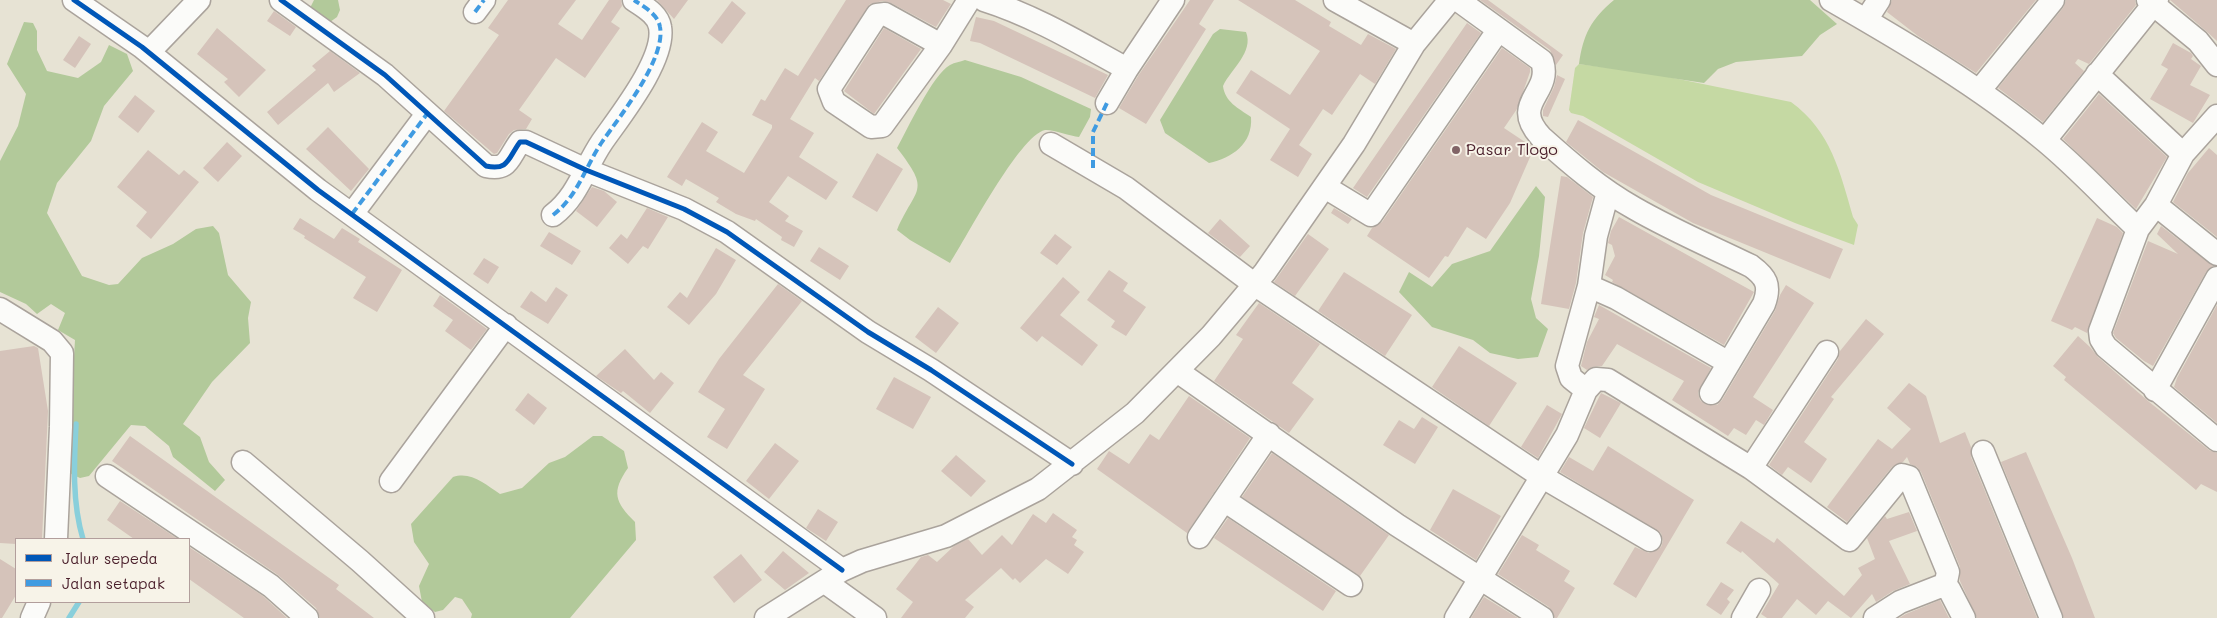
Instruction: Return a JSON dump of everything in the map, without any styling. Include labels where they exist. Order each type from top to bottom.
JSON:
[{"type":"street","points":[[74,0],[149,52],[318,190],[506,325],[833,576],[875,618]]},
{"type":"street","points":[[149,52],[199,0]]},
{"type":"street","points":[[281,0],[385,75],[486,166],[497,169],[504,167],[520,142],[526,142],[586,170],[684,209],[727,232],[868,332],[1072,464]]},
{"type":"street","points":[[553,215],[572,198],[586,170],[645,77],[661,40],[660,26],[655,16],[634,0]]},
{"type":"street","points":[[941,45],[884,14],[877,15],[829,89],[830,96],[834,102],[871,127],[882,126],[941,45],[969,0]]},
{"type":"street","points":[[1335,0],[1414,44]]},
{"type":"street","points":[[766,618],[833,576],[862,562],[954,532],[1038,489],[1135,413],[1211,336],[1265,272],[1354,144],[1414,44],[1450,0]]},
{"type":"street","points":[[1458,0],[1542,61],[1546,71],[1545,77],[1530,104],[1529,117],[1531,126],[1565,158],[1608,192],[1663,225],[1750,266],[1767,280],[1768,294],[1764,304],[1711,393]]},
{"type":"street","points":[[1831,0],[1902,40],[1978,91],[2044,140],[2138,229]]},
{"type":"street","points":[[1866,20],[1879,0]]},
{"type":"street","points":[[1978,91],[2052,0]]},
{"type":"street","points":[[999,2],[1054,29],[1127,69]]},
{"type":"street","points":[[2044,140],[2152,2],[2198,41],[2217,65]]},
{"type":"street","points":[[1107,103],[1165,3]]},
{"type":"street","points":[[1325,187],[1371,215],[1495,36]]},
{"type":"street","points":[[2097,74],[2183,154]]},
{"type":"street","points":[[352,214],[427,114]]},
{"type":"street","points":[[2212,131],[2183,154],[2156,205],[2138,229],[2100,331],[2101,340],[2106,347],[2217,440]]},
{"type":"street","points":[[1051,144],[1126,188],[1254,284],[1541,476],[1650,540]]},
{"type":"street","points":[[1586,390],[1571,378],[1567,366],[1589,286],[1596,236],[1608,192]]},
{"type":"street","points":[[2156,205],[2217,254]]},
{"type":"street","points":[[2155,390],[2217,278]]},
{"type":"street","points":[[1589,286],[1616,298],[1729,363]]},
{"type":"street","points":[[0,309],[52,341],[59,347],[63,358],[56,538]]},
{"type":"street","points":[[391,481],[506,325]]},
{"type":"street","points":[[1751,468],[1827,352]]},
{"type":"street","points":[[1176,371],[1397,525],[1542,618]]},
{"type":"street","points":[[1456,618],[1566,435],[1586,390],[1596,380],[1608,380],[1751,468],[1849,540],[1902,475],[1909,477],[1948,572],[1945,587]]},
{"type":"street","points":[[1199,537],[1269,434]]},
{"type":"street","points":[[1983,452],[2051,618]]},
{"type":"street","points":[[243,462],[360,561],[423,618]]},
{"type":"street","points":[[106,476],[271,586],[307,618]]},
{"type":"street","points":[[1224,500],[1351,585]]},
{"type":"street","points":[[1875,618],[1900,602],[1934,587],[1945,587],[1956,599],[1964,618]]},
{"type":"street","points":[[1744,618],[1759,590]]},
{"type":"street","points":[[32,618],[39,603]]},
{"type":"green space","points":[[314,0],[338,0],[340,10],[337,17],[330,22],[310,8]]},
{"type":"green space","points":[[1614,0],[1810,0],[1837,24],[1820,35],[1802,56],[1736,62],[1718,69],[1704,83],[1579,64],[1589,28],[1599,14]]},
{"type":"green space","points":[[24,22],[33,23],[37,31],[37,50],[47,71],[78,78],[101,62],[109,45],[127,54],[133,71],[104,106],[91,141],[57,183],[47,213],[82,276],[109,285],[118,284],[142,258],[173,244],[196,229],[213,226],[219,233],[228,275],[251,302],[248,318],[250,343],[212,382],[183,424],[200,437],[209,462],[225,480],[215,491],[173,457],[169,446],[145,426],[131,425],[89,476],[80,478],[67,472],[75,340],[58,330],[65,313],[51,304],[37,314],[26,304],[0,292],[0,161],[18,126],[26,94],[7,64]]},
{"type":"green space","points":[[1220,29],[1246,32],[1247,46],[1223,86],[1229,100],[1251,117],[1251,127],[1245,142],[1239,148],[1226,158],[1209,163],[1165,133],[1160,120],[1213,34]]},
{"type":"green space","points":[[965,60],[1021,77],[1091,109],[1090,117],[1079,137],[1045,130],[1034,136],[994,189],[950,263],[910,240],[897,230],[915,197],[917,182],[908,163],[897,148],[928,90],[936,79],[950,65]]},
{"type":"green space","points":[[1579,64],[1649,73],[1791,102],[1805,113],[1816,126],[1832,154],[1853,217],[1858,225],[1854,245],[1795,223],[1698,182],[1583,116],[1571,113],[1569,110],[1575,68]]},
{"type":"green space","points":[[1536,186],[1545,197],[1539,256],[1531,299],[1536,318],[1548,329],[1538,357],[1518,359],[1490,353],[1473,340],[1432,327],[1399,292],[1409,272],[1432,287],[1452,264],[1490,251]]},
{"type":"green space","points":[[593,436],[602,436],[624,451],[628,468],[617,490],[623,508],[635,522],[636,540],[570,618],[471,618],[472,614],[462,599],[455,597],[443,610],[435,612],[422,602],[419,586],[429,564],[414,542],[411,524],[453,477],[472,477],[500,494],[522,488],[549,463],[565,457]]},
{"type":"building","points":[[508,0],[576,0],[558,24],[582,40],[609,0],[621,0],[622,6],[611,22],[620,28],[585,78],[556,58],[519,110],[532,119],[526,129],[514,130],[509,134],[497,153],[494,154],[444,111],[499,35],[488,28]]},
{"type":"building","points":[[657,0],[688,0],[674,19]]},
{"type":"building","points":[[846,0],[943,0],[951,4],[936,27],[891,3],[883,1],[870,4],[819,81],[815,78],[790,119],[814,133],[799,157],[838,182],[826,200],[788,176],[769,202],[789,216],[785,221],[803,231],[794,247],[781,240],[782,237],[756,219],[755,221],[736,214],[716,202],[719,198],[686,179],[682,186],[667,177],[702,122],[718,132],[706,151],[744,173],[772,128],[772,125],[752,115],[761,99],[765,101],[785,68],[798,76]]},
{"type":"building","points":[[1190,0],[1214,0],[1199,24],[1206,29],[1146,124],[1119,108],[1138,76]]},
{"type":"building","points":[[1238,0],[1295,0],[1331,22],[1329,26],[1361,45],[1368,34],[1396,49],[1375,84],[1360,74],[1332,115],[1323,109],[1299,145],[1312,154],[1298,177],[1270,160],[1290,129],[1236,93],[1251,70],[1290,95],[1320,51]]},
{"type":"building","points":[[1480,0],[1488,0],[1563,55],[1556,65],[1550,50]]},
{"type":"building","points":[[1892,0],[2036,0],[1976,73],[1918,36],[1887,12]]},
{"type":"building","points":[[2066,0],[2135,0],[2136,5],[2089,64],[2078,59],[2075,63],[2084,71],[2043,122],[1998,88],[2063,8]]},
{"type":"building","points":[[2170,0],[2217,0],[2217,41],[2206,31]]},
{"type":"building","points":[[732,1],[746,13],[722,44],[708,33]]},
{"type":"building","points":[[274,11],[296,27],[290,36],[267,21]]},
{"type":"building","points":[[976,17],[994,21],[1108,75],[1095,98],[980,43],[970,41]]},
{"type":"building","points":[[1467,23],[1481,33],[1367,197],[1353,188]]},
{"type":"building","points":[[217,28],[266,70],[239,97],[224,82],[228,79],[197,54]]},
{"type":"building","points":[[884,28],[921,49],[874,114],[844,91]]},
{"type":"building","points":[[79,36],[91,44],[75,68],[63,60]]},
{"type":"building","points":[[2173,43],[2191,53],[2193,56],[2191,59],[2201,66],[2190,85],[2210,95],[2193,123],[2150,99],[2168,69],[2161,65]]},
{"type":"building","points":[[1502,48],[1530,68],[1517,109],[1504,128],[1534,148],[1510,203],[1486,239],[1467,227],[1448,257],[1445,256],[1429,278],[1367,236],[1372,228],[1382,222]]},
{"type":"building","points":[[330,51],[360,73],[334,92],[328,83],[278,125],[267,112],[316,70],[312,66]]},
{"type":"building","points":[[1557,75],[1565,79],[1548,117],[1543,116],[1543,110],[1554,87]]},
{"type":"building","points":[[2099,94],[2167,157],[2136,209],[2063,139]]},
{"type":"building","points":[[135,95],[155,111],[138,133],[118,117]]},
{"type":"building","points":[[1578,120],[1711,195],[1843,249],[1830,279],[1693,223],[1603,172],[1566,142]]},
{"type":"building","points":[[328,127],[369,169],[351,191],[306,149]]},
{"type":"building","points":[[227,142],[242,156],[218,182],[203,168]]},
{"type":"building","points":[[2209,148],[2217,155],[2217,237],[2173,202],[2188,173]]},
{"type":"building","points":[[148,150],[179,175],[184,170],[199,182],[151,239],[136,226],[147,212],[117,187]]},
{"type":"building","points":[[877,153],[903,169],[877,212],[852,197]]},
{"type":"building","points":[[1561,176],[1567,177],[1593,197],[1583,233],[1576,283],[1569,309],[1541,304]]},
{"type":"building","points":[[592,187],[604,191],[617,202],[597,227],[576,211]]},
{"type":"building","points":[[647,208],[668,217],[648,249],[643,246],[628,264],[609,248],[621,234],[627,239]]},
{"type":"building","points":[[1334,208],[1352,219],[1348,224],[1331,213]]},
{"type":"building","points":[[1619,217],[1754,292],[1724,345],[1612,282],[1613,280],[1605,275],[1615,256],[1612,245],[1608,243],[1611,231]]},
{"type":"building","points":[[300,218],[334,239],[342,228],[360,239],[358,242],[402,270],[377,312],[353,298],[366,277],[293,229]]},
{"type":"building","points":[[2097,218],[2117,227],[2123,233],[2087,333],[2075,327],[2072,330],[2051,321]]},
{"type":"building","points":[[1220,219],[1250,246],[1240,257],[1208,233]]},
{"type":"building","points":[[2161,226],[2213,266],[2206,272],[2153,366],[2116,338],[2113,333],[2148,241],[2178,254],[2157,234]]},
{"type":"building","points":[[549,232],[581,251],[572,265],[540,246]]},
{"type":"building","points":[[1055,234],[1072,247],[1057,265],[1040,253]]},
{"type":"building","points":[[1308,234],[1329,249],[1295,296],[1274,282]]},
{"type":"building","points":[[819,247],[849,266],[840,280],[810,261]]},
{"type":"building","points":[[716,248],[736,260],[716,294],[689,325],[667,307],[680,292],[687,298]]},
{"type":"building","points":[[484,258],[499,267],[488,284],[473,274]]},
{"type":"building","points":[[1109,270],[1128,283],[1123,291],[1146,307],[1126,336],[1111,327],[1115,321],[1087,300]]},
{"type":"building","points":[[1344,272],[1412,315],[1385,356],[1318,311]]},
{"type":"building","points":[[1063,277],[1080,292],[1060,315],[1098,345],[1082,366],[1042,336],[1037,342],[1020,328]]},
{"type":"building","points":[[778,284],[802,301],[743,375],[765,389],[727,449],[707,437],[725,409],[698,392],[719,359]]},
{"type":"building","points":[[1786,285],[1814,303],[1753,397],[1773,410],[1764,425],[1756,420],[1746,435],[1734,428],[1728,436],[1672,400],[1684,381],[1617,344],[1602,366],[1592,367],[1587,370],[1581,366],[1587,342],[1599,319],[1594,317],[1599,305],[1711,368],[1698,393],[1700,400],[1705,404],[1717,405],[1722,400],[1775,311],[1780,295]]},
{"type":"building","points":[[556,287],[568,295],[548,324],[520,307],[531,291],[546,302]]},
{"type":"building","points":[[440,295],[487,329],[471,350],[445,331],[453,320],[433,306]]},
{"type":"building","points":[[1259,303],[1320,344],[1292,383],[1314,399],[1289,433],[1214,381],[1243,339],[1236,335]]},
{"type":"building","points":[[2217,305],[2217,423],[2174,387],[2177,378]]},
{"type":"building","points":[[938,307],[959,323],[936,353],[915,337]]},
{"type":"building","points":[[1866,319],[1884,334],[1831,397],[1834,399],[1804,442],[1827,459],[1811,483],[1788,467],[1782,475],[1769,465],[1838,359],[1840,351]]},
{"type":"building","points":[[2078,336],[2098,357],[2148,401],[2209,450],[2217,453],[2217,492],[2201,484],[2196,490],[2064,380],[2066,377],[2053,366]]},
{"type":"building","points":[[34,346],[38,348],[48,411],[42,538],[15,538],[15,544],[0,543],[0,351]]},
{"type":"building","points":[[1459,346],[1517,383],[1489,426],[1432,387]]},
{"type":"building","points":[[625,349],[654,380],[661,372],[674,383],[650,413],[623,391],[621,393],[596,376]]},
{"type":"building","points":[[894,377],[931,397],[913,429],[876,409]]},
{"type":"building","points":[[1909,383],[1926,396],[1940,443],[1965,432],[1971,447],[1971,457],[2037,618],[1977,618],[1960,581],[1960,567],[1921,472],[1917,467],[1910,464],[1907,457],[1903,462],[1892,467],[1847,522],[1827,507],[1878,439],[1892,449],[1911,429],[1887,408]]},
{"type":"building","points":[[528,393],[547,408],[534,425],[515,410]]},
{"type":"building","points":[[1601,393],[1621,403],[1600,438],[1584,428]]},
{"type":"building","points":[[1189,396],[1250,438],[1187,533],[1097,469],[1109,451],[1129,464],[1150,434],[1159,440]]},
{"type":"building","points":[[1547,405],[1562,414],[1538,458],[1521,447]]},
{"type":"building","points":[[1422,417],[1438,427],[1415,464],[1383,445],[1399,420],[1414,429]]},
{"type":"building","points":[[130,436],[339,585],[336,589],[374,618],[320,618],[316,608],[278,575],[112,461]]},
{"type":"building","points":[[775,443],[799,461],[769,499],[746,481]]},
{"type":"building","points":[[1608,446],[1694,500],[1636,598],[1613,584],[1635,547],[1649,553],[1661,547],[1663,541],[1661,533],[1560,472],[1569,457],[1593,471]]},
{"type":"building","points":[[2026,452],[2072,558],[2095,618],[2064,618],[2001,462]]},
{"type":"building","points":[[1272,453],[1389,535],[1360,576],[1242,497]]},
{"type":"building","points":[[956,455],[986,481],[971,497],[941,471]]},
{"type":"building","points":[[1453,489],[1501,516],[1476,560],[1430,530]]},
{"type":"building","points":[[120,501],[176,538],[133,538],[107,520]]},
{"type":"building","points":[[818,509],[838,522],[826,541],[806,528]]},
{"type":"building","points":[[1909,512],[1917,531],[1889,541],[1910,584],[1893,591],[1876,602],[1872,594],[1851,618],[1828,601],[1816,615],[1797,599],[1782,618],[1767,618],[1761,614],[1779,584],[1742,551],[1741,553],[1726,543],[1741,521],[1774,543],[1777,538],[1844,596],[1862,575],[1858,568],[1875,559],[1867,538],[1885,516],[1887,519]]},
{"type":"building","points":[[1053,513],[1077,530],[1072,537],[1077,540],[1074,545],[1084,552],[1068,574],[1046,559],[1020,583],[1015,578],[1013,580],[1001,568],[965,600],[974,607],[965,618],[901,618],[913,602],[896,589],[921,557],[928,555],[937,562],[954,546],[968,539],[982,555],[1002,535],[1012,545],[1033,514],[1046,523]]},
{"type":"building","points":[[1228,518],[1336,591],[1323,611],[1214,538]]},
{"type":"building","points":[[1522,535],[1539,545],[1536,550],[1570,571],[1564,581],[1575,588],[1557,618],[1555,618],[1549,607],[1498,574]]},
{"type":"building","points":[[190,548],[263,596],[287,618],[244,618],[190,580]]},
{"type":"building","points":[[783,551],[809,573],[785,590],[764,572]]},
{"type":"building","points":[[741,554],[762,580],[734,603],[713,577]]},
{"type":"building","points":[[0,559],[15,568],[15,597],[2,618],[0,618]]},
{"type":"building","points":[[1721,582],[1734,590],[1727,599],[1730,602],[1721,615],[1706,605]]},
{"type":"building","points":[[1484,597],[1518,618],[1471,618]]},
{"type":"building","points":[[1940,600],[1949,618],[1899,618],[1906,614]]},
{"type":"waterway","points":[[76,424],[75,497],[83,538]]},
{"type":"waterway","points":[[69,618],[78,603]]},
{"type":"marked path","points":[[475,12],[484,0]]},
{"type":"marked path","points":[[553,215],[575,190],[602,142],[640,87],[656,55],[660,40],[659,22],[650,11],[634,0]]},
{"type":"marked path","points":[[1093,168],[1093,132],[1107,103]]},
{"type":"marked path","points":[[352,214],[427,114]]},
{"type":"cycle path","points":[[74,0],[142,47],[318,190],[842,570]]},
{"type":"cycle path","points":[[281,0],[385,75],[486,166],[499,167],[504,165],[520,142],[526,142],[586,170],[684,209],[727,232],[868,332],[931,370],[1072,464]]},
{"type":"place","name":"Pasar Tlogo","points":[[1456,150]]}]
